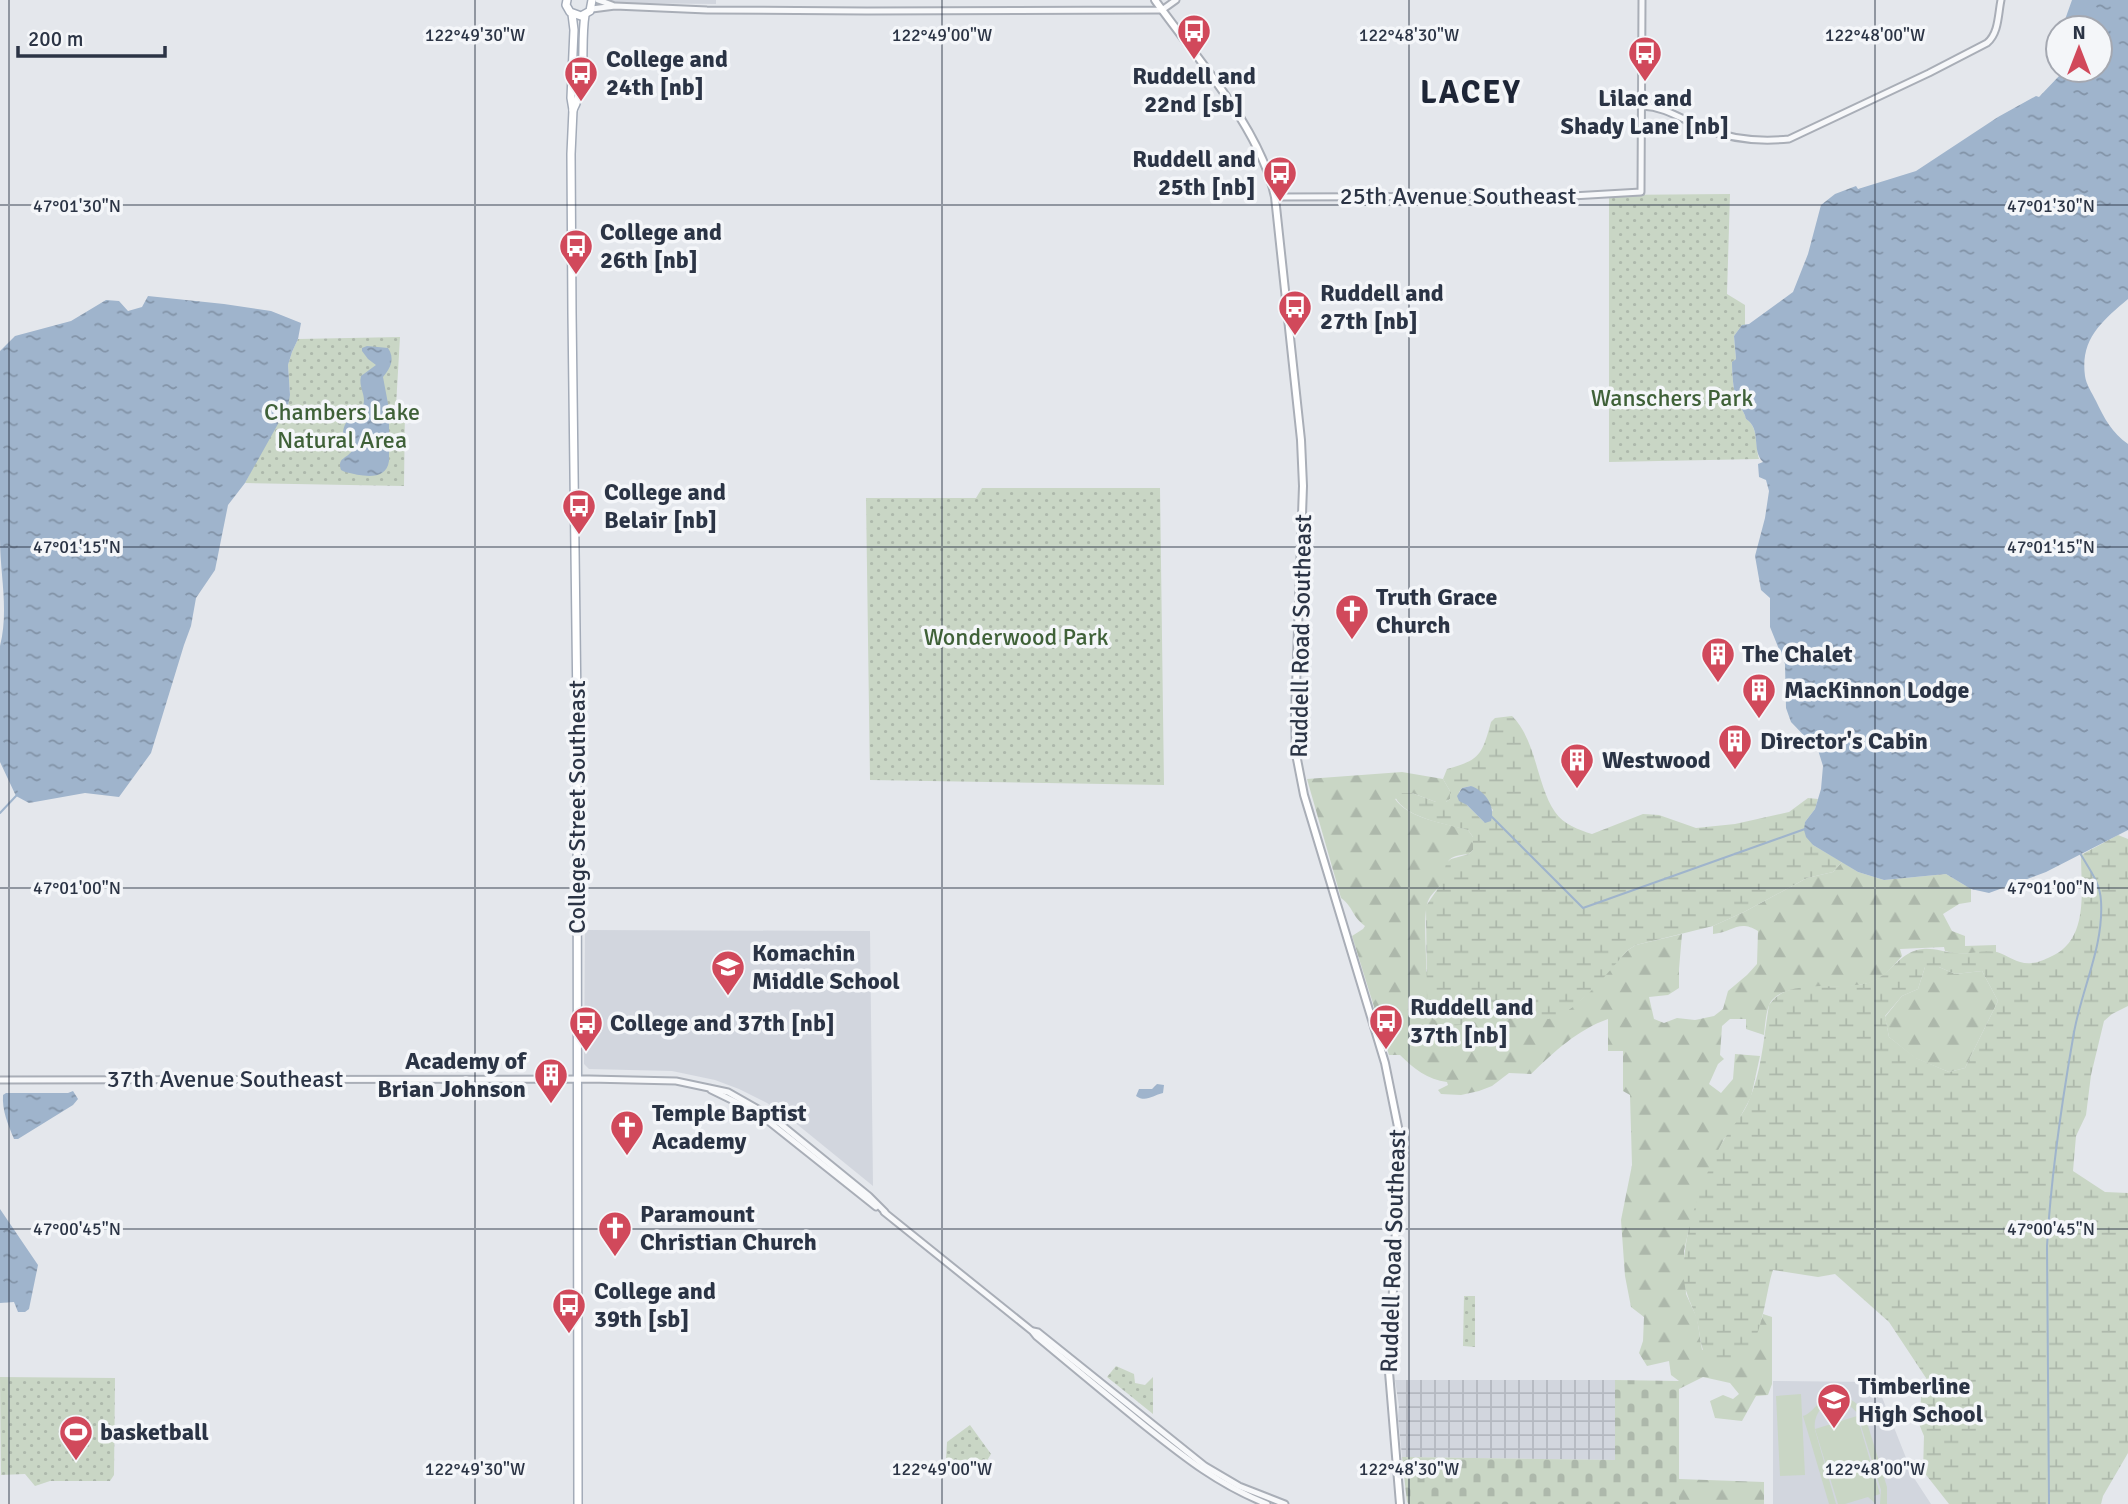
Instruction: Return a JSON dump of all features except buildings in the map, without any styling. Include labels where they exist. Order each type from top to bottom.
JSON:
[{"type":"main road","name":"College Street Southeast","points":[[567,0],[574,30],[571,179],[577,709],[578,1504]]},
{"type":"main road","name":"Ruddell Road Southeast","points":[[1155,0],[1257,144],[1275,197],[1301,440],[1303,486],[1295,716],[1297,763],[1304,795],[1385,1063],[1398,1128],[1389,1372],[1400,1504]]},
{"type":"main road","points":[[572,14],[585,15],[592,4]]},
{"type":"main road","name":"College Street Southeast","points":[[573,110],[579,98],[585,15]]},
{"type":"street","points":[[598,0],[615,6]]},
{"type":"street","points":[[592,4],[707,10],[1162,10],[1176,0]]},
{"type":"street","points":[[1643,0],[1642,106],[1655,106],[1731,137],[1775,140],[1789,139],[1987,43],[1996,30],[2001,0]]},
{"type":"street","name":"25th Avenue Southeast","points":[[1275,197],[1573,196],[1641,192],[1642,106]]},
{"type":"street","name":"37th Avenue Southeast","points":[[0,1080],[653,1079],[705,1087],[754,1111],[768,1121],[1032,1331]]},
{"type":"street","points":[[1032,1331],[1119,1406],[1199,1469],[1230,1488],[1267,1504]]},
{"type":"street","points":[[1032,1331],[1038,1332],[1205,1466],[1238,1486],[1285,1504]]},
{"type":"shaded area","points":[[605,0],[716,0],[716,4],[622,3]]},
{"type":"shaded area","name":"Komachin Middle School","points":[[585,930],[870,931],[873,1186],[793,1121],[767,1103],[739,1089],[715,1080],[672,1071],[589,1069],[584,1064]]},
{"type":"shaded area","points":[[1395,1380],[1615,1380],[1615,1460],[1402,1457]]},
{"type":"shaded area","name":"Timberline High School","points":[[1773,1381],[1876,1382],[1914,1478],[1931,1504],[1773,1504]]},
{"type":"green space","name":"Wanschers Park","points":[[1730,194],[1727,294],[1745,305],[1745,325],[1742,325],[1734,336],[1736,359],[1732,362],[1733,380],[1737,401],[1755,432],[1759,459],[1609,462],[1609,195]]},
{"type":"green space","name":"Chambers Lake Natural Area","points":[[400,337],[396,406],[405,406],[404,486],[245,483],[290,395],[288,365],[298,339]]},
{"type":"green space","name":"Wonderwood Park","points":[[982,488],[1160,488],[1164,785],[870,780],[866,498],[976,498]]},
{"type":"green space","points":[[1512,716],[1520,726],[1555,812],[1577,828],[1592,834],[1643,814],[1659,815],[1696,828],[1735,824],[1789,812],[1808,798],[1818,799],[1815,809],[1805,822],[1813,845],[1842,862],[1833,872],[1807,878],[1713,926],[1636,945],[1628,950],[1589,993],[1554,1018],[1542,1019],[1529,1015],[1517,1001],[1476,1021],[1444,1024],[1433,1019],[1427,1003],[1426,906],[1443,881],[1446,863],[1469,854],[1473,850],[1473,837],[1468,830],[1414,814],[1398,801],[1394,793],[1412,793],[1436,802],[1446,802],[1450,799],[1450,791],[1443,779],[1447,769],[1467,762],[1478,754],[1495,718]],"holes":[[[1471,786],[1493,810],[1484,822],[1467,805],[1459,792],[1462,788]]]},
{"type":"green space","points":[[1402,772],[1443,779],[1450,791],[1450,799],[1436,802],[1412,793],[1395,799],[1401,806],[1418,816],[1468,830],[1473,837],[1473,850],[1469,854],[1454,857],[1448,862],[1443,882],[1429,899],[1425,923],[1426,971],[1471,1023],[1517,1001],[1568,1010],[1583,998],[1628,950],[1636,945],[1682,934],[1679,988],[1668,995],[1649,997],[1654,1019],[1664,1023],[1677,1018],[1695,1020],[1714,1016],[1723,1009],[1728,991],[1757,964],[1758,931],[1741,926],[1713,934],[1713,926],[1807,878],[1833,872],[1842,862],[1858,872],[1884,880],[1946,874],[1971,889],[1971,902],[1959,904],[1943,914],[1952,931],[1965,936],[1965,946],[1996,945],[1996,952],[1956,954],[1945,951],[1944,947],[1900,949],[1902,956],[1874,981],[1849,986],[1802,988],[1777,995],[1769,1006],[1764,1035],[1746,1029],[1746,1019],[1730,1019],[1722,1026],[1720,1055],[1724,1059],[1718,1064],[1709,1084],[1721,1093],[1733,1079],[1735,1054],[1760,1056],[1751,1097],[1714,1160],[1688,1233],[1684,1251],[1686,1294],[1697,1318],[1702,1350],[1762,1319],[1763,1314],[1772,1317],[1772,1384],[1768,1395],[1756,1396],[1742,1421],[1715,1418],[1710,1401],[1723,1395],[1733,1399],[1739,1394],[1730,1383],[1703,1377],[1679,1389],[1679,1381],[1671,1375],[1669,1361],[1647,1366],[1639,1353],[1643,1341],[1644,1317],[1631,1307],[1625,1276],[1621,1220],[1632,1165],[1630,1095],[1623,1091],[1623,1051],[1608,1051],[1608,1019],[1576,1035],[1531,1074],[1509,1073],[1492,1086],[1461,1095],[1441,1094],[1438,1090],[1448,1085],[1447,1082],[1421,1073],[1400,1055],[1389,1055],[1352,936],[1365,926],[1341,898],[1307,779]]},
{"type":"green space","points":[[2118,835],[2128,839],[2128,1006],[2104,1021],[2091,1075],[2086,1115],[2076,1136],[2073,1171],[2105,1192],[2128,1193],[2128,1453],[2101,1504],[1949,1504],[1923,1471],[1924,1436],[1919,1424],[1923,1385],[1928,1381],[1889,1322],[1835,1274],[1818,1277],[1773,1270],[1759,1328],[1746,1355],[1735,1363],[1715,1365],[1703,1351],[1697,1319],[1685,1285],[1684,1263],[1689,1227],[1700,1191],[1715,1157],[1750,1098],[1760,1064],[1769,1005],[1776,997],[1797,988],[1868,983],[1909,953],[1923,949],[1959,953],[1992,951],[2027,963],[2048,958],[2071,940],[2077,928],[2082,899],[2081,855]],"holes":[[[1925,967],[1939,967],[1955,974],[1982,971],[1998,1001],[1965,1068],[1949,1072],[1916,1058],[1889,1037],[1885,1016],[1902,996],[1918,989]]]},
{"type":"green space","points":[[1925,967],[1939,967],[1955,974],[1982,971],[1998,1001],[1965,1068],[1949,1072],[1915,1058],[1889,1037],[1885,1017],[1902,996],[1918,989]]},
{"type":"green space","points":[[1464,1296],[1475,1296],[1475,1347],[1463,1346]]},
{"type":"green space","points":[[1116,1366],[1134,1374],[1135,1383],[1145,1385],[1153,1377],[1153,1414],[1107,1377]]},
{"type":"green space","points":[[0,1377],[115,1378],[114,1475],[110,1481],[50,1481],[35,1486],[25,1474],[1,1475]]},
{"type":"green space","points":[[1615,1380],[1679,1381],[1679,1504],[1407,1502],[1402,1457],[1615,1460]]},
{"type":"green space","points":[[1801,1394],[1805,1475],[1780,1476],[1776,1396]]},
{"type":"green space","points":[[1833,1396],[1851,1400],[1864,1413],[1887,1487],[1887,1504],[1880,1504],[1881,1490],[1857,1413],[1850,1406],[1835,1402],[1822,1407],[1815,1421],[1815,1430],[1836,1504],[1829,1504],[1803,1416],[1823,1400]]},
{"type":"green space","points":[[1857,1416],[1880,1494],[1874,1496],[1876,1504],[1868,1497],[1838,1504],[1815,1429]]},
{"type":"green space","points":[[970,1425],[991,1454],[983,1467],[970,1460],[946,1460],[947,1442]]},
{"type":"green space","points":[[1679,1479],[1764,1482],[1764,1504],[1679,1504]]},
{"type":"water","points":[[2072,0],[2128,0],[2128,299],[2095,332],[2086,351],[2084,363],[2087,382],[2102,413],[2113,430],[2128,444],[2128,830],[2046,872],[1989,893],[1971,889],[1946,874],[1884,880],[1858,872],[1813,845],[1804,830],[1805,822],[1815,809],[1821,789],[1823,766],[1818,750],[1791,722],[1786,708],[1785,664],[1770,627],[1770,598],[1761,590],[1755,556],[1769,491],[1766,480],[1759,477],[1758,464],[1763,462],[1759,457],[1754,428],[1746,419],[1735,394],[1732,366],[1736,359],[1734,336],[1742,325],[1749,324],[1793,292],[1808,254],[1821,205],[1835,194],[1916,171],[1998,117],[2036,96],[2039,97],[2051,84],[2114,84],[2114,14],[2067,14]]},
{"type":"water","points":[[148,296],[271,311],[301,323],[288,365],[288,406],[245,483],[228,505],[215,570],[196,598],[191,626],[151,753],[119,797],[85,793],[29,803],[16,796],[0,762],[0,646],[4,606],[0,539],[0,351],[15,336],[71,321],[106,300],[119,301],[128,311],[142,307]]},
{"type":"water","points":[[362,348],[388,348],[392,359],[383,377],[389,409],[389,461],[383,472],[372,476],[345,472],[340,466],[341,461],[352,451],[346,444],[343,431],[351,416],[364,402],[361,376],[376,365],[362,351]]},
{"type":"water","points":[[1471,786],[1481,791],[1491,805],[1491,821],[1485,823],[1467,805],[1459,801],[1457,796],[1462,788]]},
{"type":"water","points":[[1157,1084],[1164,1085],[1163,1093],[1146,1099],[1136,1096],[1139,1089],[1152,1089]]},
{"type":"water","points":[[73,1091],[78,1099],[73,1105],[14,1139],[4,1112],[3,1095]]},
{"type":"water","points":[[0,1209],[38,1265],[29,1309],[25,1312],[18,1312],[14,1302],[0,1303]]},
{"type":"waterway","points":[[0,813],[16,796]]},
{"type":"waterway","points":[[1491,816],[1583,908],[1805,829]]},
{"type":"waterway","points":[[2049,1504],[2047,1246],[2051,1194],[2076,1021],[2095,953],[2101,918],[2099,888],[2080,853]]},
{"type":"place","name":"Ruddell and 22nd [sb]","points":[[1194,61]]},
{"type":"place","name":"Lilac and Shady Lane [nb]","points":[[1645,83]]},
{"type":"place","name":"College and 24th [nb]","points":[[581,103]]},
{"type":"place","name":"Ruddell and 25th [nb]","points":[[1280,203]]},
{"type":"place","name":"College and 26th [nb]","points":[[576,276]]},
{"type":"place","name":"Ruddell and 27th [nb]","points":[[1295,337]]},
{"type":"place","name":"College and Belair [nb]","points":[[579,536]]},
{"type":"place","name":"Truth Grace Church","points":[[1352,641]]},
{"type":"place","name":"The Chalet","points":[[1718,684]]},
{"type":"place","name":"MacKinnon Lodge","points":[[1759,720]]},
{"type":"place","name":"Director's Cabin","points":[[1735,771]]},
{"type":"place","name":"Westwood","points":[[1577,790]]},
{"type":"place","name":"Komachin Middle School","points":[[728,997]]},
{"type":"place","name":"Ruddell and 37th [nb]","points":[[1386,1051]]},
{"type":"place","name":"College and 37th [nb]","points":[[586,1053]]},
{"type":"place","name":"Academy of Brian Johnson","points":[[551,1105]]},
{"type":"place","name":"Temple Baptist Academy","points":[[627,1157]]},
{"type":"place","name":"Paramount Christian Church","points":[[615,1258]]},
{"type":"place","name":"College and 39th [sb]","points":[[569,1335]]},
{"type":"place","name":"Timberline High School","points":[[1834,1430]]},
{"type":"place","name":"basketball","points":[[76,1462]]},
{"type":"district","name":"LACEY","points":[[1471,92]]}]
